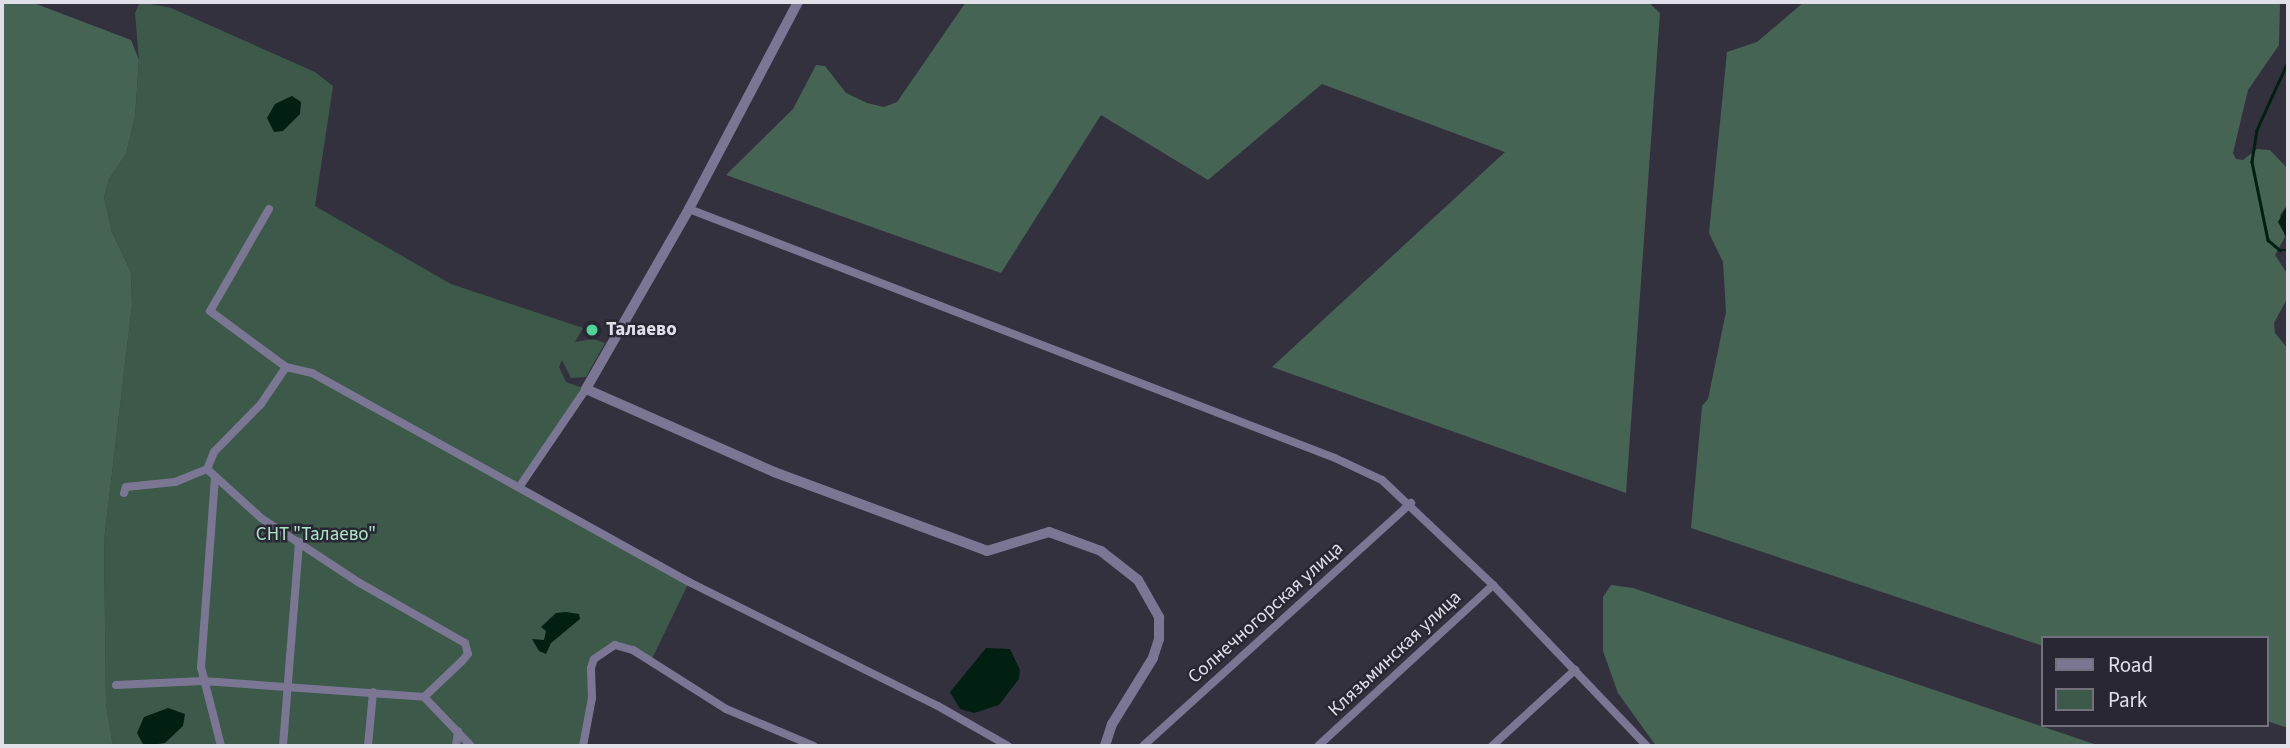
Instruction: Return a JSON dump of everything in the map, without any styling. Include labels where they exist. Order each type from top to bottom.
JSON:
[{"type":"street","points":[[520,486],[586,389],[690,209],[799,2]]},
{"type":"street","points":[[269,209],[210,311],[286,367],[312,373],[689,582],[937,706],[1008,746]]},
{"type":"street","points":[[690,209],[1335,458],[1382,480],[1411,503],[1493,585],[1647,746]]},
{"type":"street","points":[[124,493],[126,487],[175,482],[207,469],[214,452],[261,404],[286,367]]},
{"type":"street","points":[[586,389],[774,472],[987,551],[1049,531],[1087,544],[1124,568],[1151,596],[1159,617],[1159,639],[1105,746]]},
{"type":"street","points":[[207,469],[254,512],[465,643],[468,654],[462,662],[425,696]]},
{"type":"street","points":[[215,477],[203,681],[221,746]]},
{"type":"street","name":"Солнечногорская улица","points":[[1143,746],[1411,503]]},
{"type":"street","points":[[283,746],[299,542]]},
{"type":"street","name":"Клязьминская улица","points":[[1318,746],[1493,585]]},
{"type":"street","points":[[583,746],[592,698],[591,668],[594,659],[615,645],[633,650],[726,709],[814,746]]},
{"type":"street","points":[[1492,746],[1575,670]]},
{"type":"street","points":[[116,685],[203,681],[425,696],[471,746]]},
{"type":"street","points":[[368,746],[373,692]]},
{"type":"street","points":[[456,746],[458,731]]},
{"type":"green space","name":"СНТ \"Талаево\"","points":[[140,2],[171,8],[315,72],[333,86],[315,206],[451,284],[583,328],[575,342],[593,339],[605,343],[586,377],[571,378],[562,360],[559,367],[566,382],[586,389],[520,486],[689,582],[651,661],[615,645],[594,659],[583,746],[113,746],[106,704],[104,541],[132,305],[131,272],[112,232],[104,197],[109,179],[126,154],[135,116],[139,60],[135,13]]},
{"type":"shaded area","points":[[2,2],[31,2],[131,40],[139,60],[135,116],[126,154],[109,179],[104,197],[112,232],[131,272],[132,305],[104,541],[106,704],[113,746],[2,746]]},
{"type":"shaded area","points":[[966,2],[1648,2],[1660,13],[1626,493],[1272,367],[1505,152],[1322,84],[1208,180],[1101,115],[1001,273],[726,175],[793,109],[816,65],[825,66],[846,93],[867,103],[884,107],[897,102]]},
{"type":"shaded area","points":[[1804,2],[2280,2],[2279,45],[2248,90],[2233,153],[2236,159],[2243,160],[2257,149],[2270,150],[2288,169],[2288,204],[2280,215],[2285,237],[2275,255],[2288,275],[2288,297],[2274,323],[2275,333],[2288,349],[2288,728],[2269,722],[2269,636],[2042,636],[2042,646],[1691,528],[1702,406],[1708,399],[1726,312],[1723,262],[1709,233],[1727,52],[1757,42]]},
{"type":"shaded area","points":[[292,96],[301,102],[300,114],[283,131],[274,132],[267,118],[275,104]]},
{"type":"shaded area","points":[[2288,204],[2288,240],[2278,222]]},
{"type":"shaded area","points":[[1611,585],[1633,588],[2100,746],[1656,746],[1618,693],[1603,651],[1603,597]]},
{"type":"shaded area","points":[[556,613],[579,614],[580,619],[551,643],[546,654],[539,651],[532,639],[544,640],[546,631],[541,627]]},
{"type":"shaded area","points":[[986,648],[1010,649],[1020,670],[1019,679],[999,705],[974,713],[960,709],[950,692]]},
{"type":"shaded area","points":[[168,708],[185,714],[183,726],[165,743],[144,746],[137,733],[144,717]]},
{"type":"waterway","points":[[2288,62],[2257,130],[2252,162],[2268,240],[2280,250],[2288,250]]},
{"type":"place","name":"Талаево","points":[[592,330]]}]
